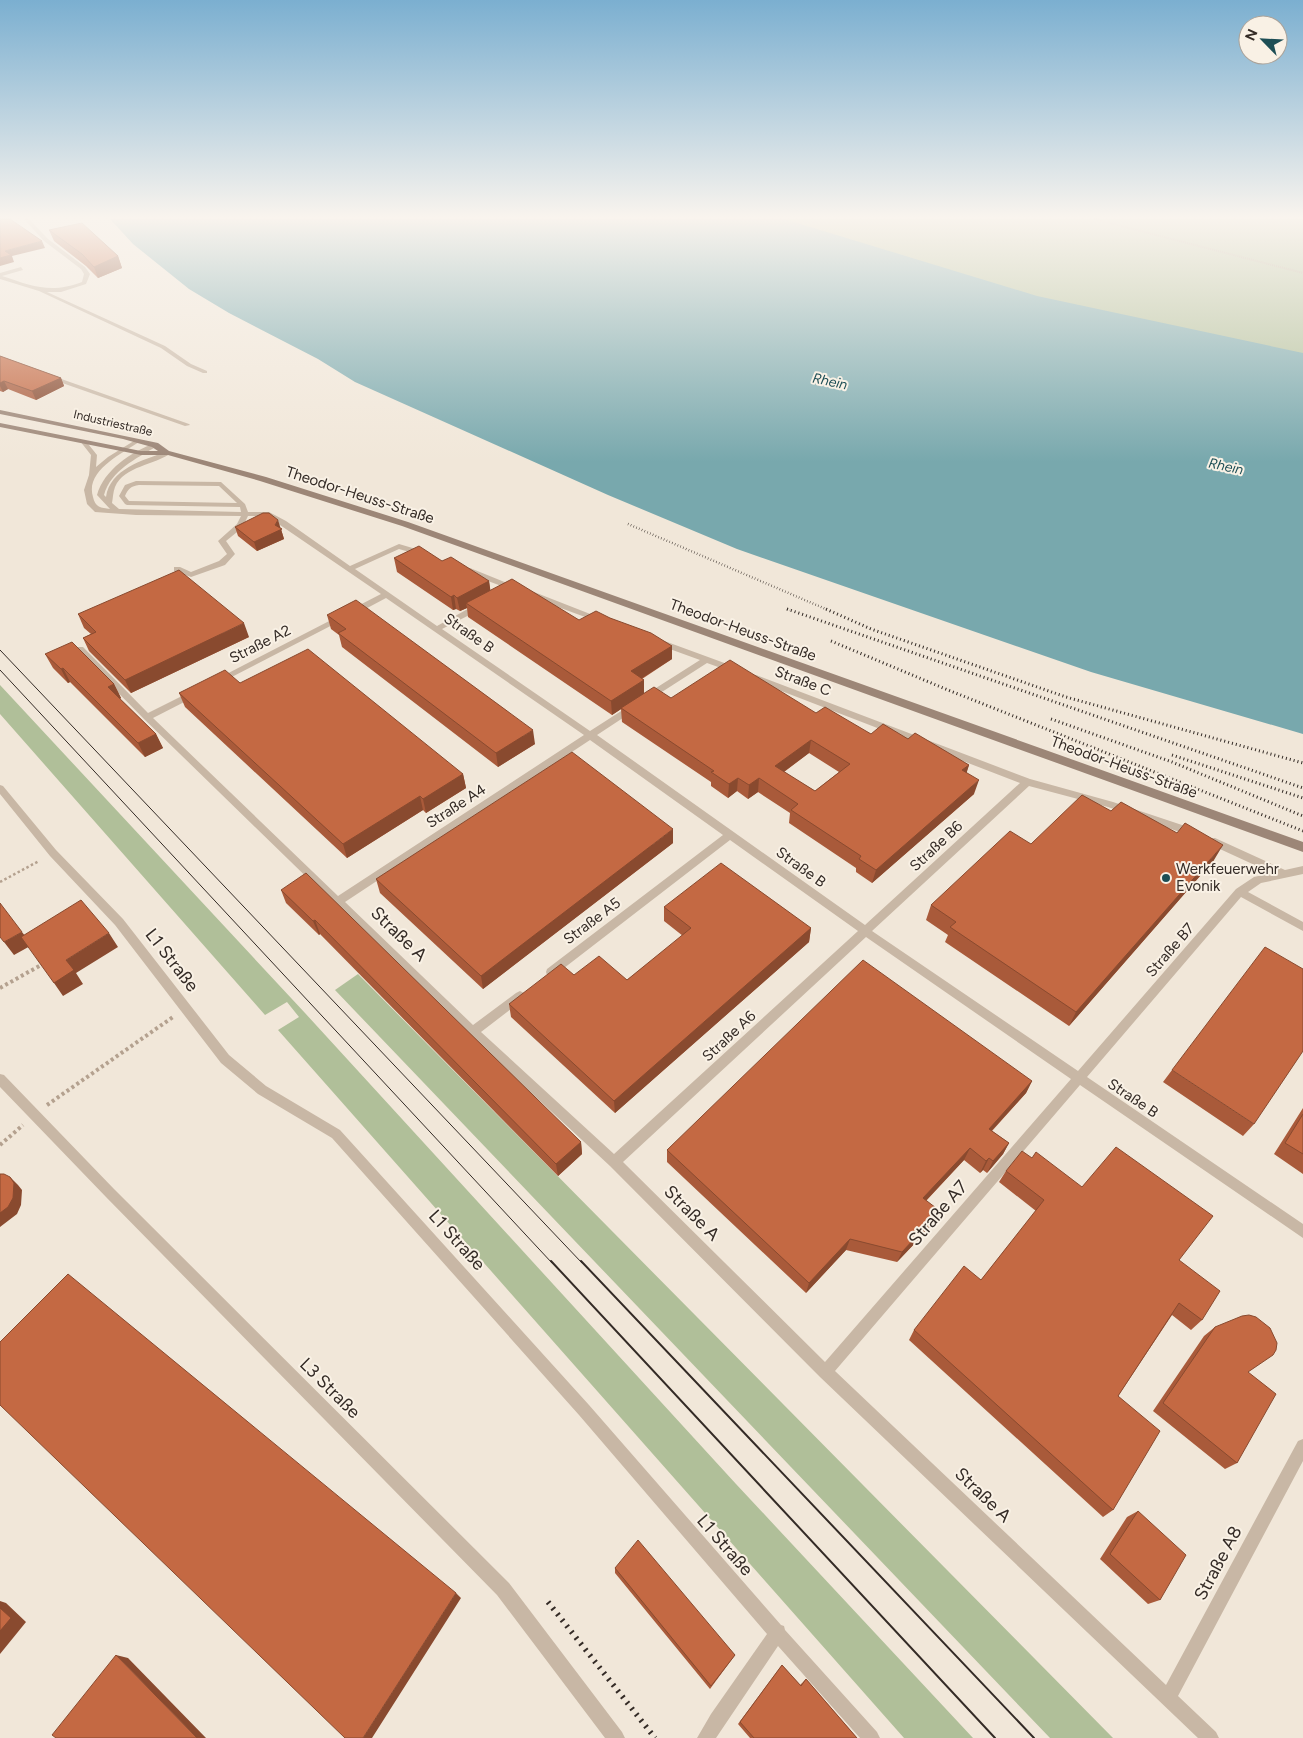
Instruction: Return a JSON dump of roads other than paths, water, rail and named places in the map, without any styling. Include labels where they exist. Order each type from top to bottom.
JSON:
[{"type":"main road","name":"Industriestraße","points":[[0,412],[137,440],[155,445],[168,454]]},
{"type":"main road","name":"Industriestraße","points":[[0,425],[141,453],[168,454]]},
{"type":"main road","name":"Theodor-Heuss-Straße","points":[[168,454],[353,506],[1303,847]]},
{"type":"lane","points":[[61,300],[164,347],[189,365],[204,372]]},
{"type":"lane","points":[[47,376],[187,425]]},
{"type":"lane","points":[[92,475],[98,468],[137,440]]},
{"type":"lane","points":[[83,441],[94,455],[92,475]]},
{"type":"lane","points":[[117,512],[100,495],[102,486],[110,475],[155,445]]},
{"type":"lane","points":[[109,502],[112,488],[121,476],[134,467],[168,454]]},
{"type":"lane","name":"Straße B","points":[[92,475],[87,490],[91,504],[98,510],[117,512],[266,514],[283,523],[386,596],[590,735],[865,931],[1303,1232]]},
{"type":"lane","points":[[177,569],[191,575],[222,563],[231,554],[222,541],[243,521],[246,514],[243,504],[221,484],[139,483],[130,484],[124,488],[122,496],[127,502],[243,504]]},
{"type":"lane","points":[[349,569],[399,546],[434,558]]},
{"type":"lane","points":[[461,568],[606,622]]},
{"type":"lane","points":[[506,592],[514,588]]},
{"type":"lane","name":"Straße A2","points":[[208,686],[386,596]]},
{"type":"lane","points":[[437,629],[489,601]]},
{"type":"lane","name":"Straße C","points":[[651,639],[1027,782],[1110,804],[1180,827],[1284,874]]},
{"type":"lane","name":"Straße A","points":[[80,649],[147,717],[473,1032],[614,1162],[825,1372],[1210,1738]]},
{"type":"lane","name":"Straße A4","points":[[338,901],[706,660]]},
{"type":"lane","points":[[147,717],[200,690]]},
{"type":"lane","name":"Straße B6","points":[[865,931],[1027,782]]},
{"type":"lane","name":"L1 Straße","points":[[0,788],[53,853],[119,922],[225,1059],[254,1084],[336,1134],[584,1410],[726,1576],[871,1738]]},
{"type":"lane","name":"Straße A5","points":[[543,978],[730,835]]},
{"type":"lane","name":"Straße B7","points":[[1078,1079],[1240,892],[1258,880],[1303,870]]},
{"type":"lane","points":[[1240,892],[1303,927]]},
{"type":"lane","name":"Straße A6","points":[[614,1162],[865,931]]},
{"type":"lane","points":[[473,1032],[527,990]]},
{"type":"lane","name":"L3 Straße","points":[[0,1079],[110,1193],[503,1589],[616,1738]]},
{"type":"lane","name":"Straße A7","points":[[825,1372],[1078,1079]]},
{"type":"lane","name":"Straße A8","points":[[1168,1698],[1303,1446]]},
{"type":"lane","points":[[706,1738],[778,1632]]},
{"type":"water","name":"Rhein","points":[[208,300],[1056,300],[1303,353],[1303,734],[1091,672],[737,549],[608,495],[355,382],[318,359]]},
{"type":"tram line","points":[[0,650],[582,1263]]},
{"type":"tram line","points":[[0,670],[552,1263]]},
{"type":"tram line","points":[[551,1261],[995,1738]]},
{"type":"tram line","points":[[581,1261],[1034,1738]]},
{"type":"railway","points":[[628,524],[828,610]]},
{"type":"railway","points":[[790,610],[787,609],[1303,788]]},
{"type":"railway","points":[[826,609],[871,629],[1066,697],[1303,763]]},
{"type":"railway","points":[[831,641],[948,690],[1303,831]]},
{"type":"railway","points":[[1051,719],[1172,762],[1303,816]]},
{"type":"railway","points":[[1172,755],[1303,798]]},
{"type":"railway","points":[[548,1602],[655,1738]]},
{"type":"place","name":"Werkfeuerwehr Evonik","points":[[1166,878]]}]
